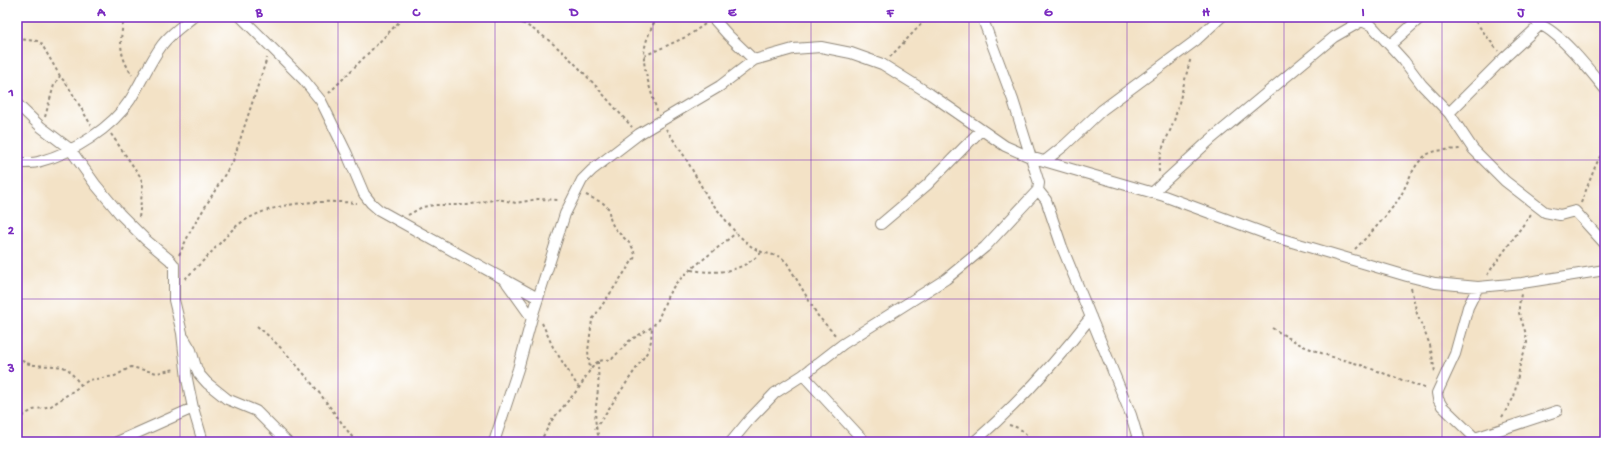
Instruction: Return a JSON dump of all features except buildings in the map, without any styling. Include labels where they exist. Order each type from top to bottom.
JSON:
[{"type":"street","points":[[17,163],[40,162],[55,157],[94,136],[106,127],[129,101],[162,44],[173,32],[193,17]]},
{"type":"street","points":[[241,17],[304,80],[321,101],[347,154],[364,194],[371,203],[398,220],[538,298]]},
{"type":"street","points":[[731,442],[750,419],[775,393],[803,375],[843,344],[946,279],[985,247],[1038,190],[1039,183],[1030,157],[1028,144],[982,17]]},
{"type":"street","points":[[1045,161],[1066,145],[1102,110],[1195,41],[1220,17]]},
{"type":"street","points":[[1390,45],[1421,17]]},
{"type":"street","points":[[1531,17],[1540,25],[1548,29],[1571,49],[1605,89]]},
{"type":"street","points":[[712,18],[754,60]]},
{"type":"street","points":[[1152,193],[1210,140],[1334,37],[1356,24],[1364,22],[1372,26],[1390,45],[1422,85],[1449,113],[1474,149],[1505,181],[1545,212],[1560,214],[1572,211],[1577,213],[1605,244]]},
{"type":"street","points":[[1449,113],[1504,58],[1540,25]]},
{"type":"street","points":[[494,442],[518,369],[532,316],[565,214],[573,195],[582,180],[592,170],[638,134],[720,86],[754,60],[793,49],[821,47],[852,53],[882,64],[930,94],[1005,146],[1030,157],[1152,193],[1275,237],[1407,276],[1435,283],[1478,288],[1605,270]]},
{"type":"street","points":[[17,104],[40,128],[70,149],[95,184],[137,231],[174,265],[174,300],[182,332],[193,408],[203,442]]},
{"type":"street","points":[[880,224],[927,185],[981,130]]},
{"type":"street","points":[[1038,190],[1046,200],[1062,246],[1131,415],[1139,442]]},
{"type":"street","points":[[504,280],[532,316]]},
{"type":"street","points":[[1478,288],[1468,307],[1454,354],[1439,391],[1438,399],[1442,406],[1474,438],[1556,411]]},
{"type":"street","points":[[974,442],[1000,418],[1068,347],[1091,317]]},
{"type":"street","points":[[182,332],[191,350],[199,374],[228,399],[256,411],[287,442]]},
{"type":"street","points":[[803,375],[866,442]]},
{"type":"street","points":[[117,442],[193,408]]},
{"type":"path","points":[[124,17],[121,35],[124,63],[135,80],[137,88]]},
{"type":"path","points":[[321,101],[404,17]]},
{"type":"path","points":[[493,17],[525,24],[560,51],[638,134]]},
{"type":"path","points":[[657,17],[647,40],[644,56],[651,94],[660,120],[685,157],[708,198],[736,233],[753,248],[781,257],[787,263],[818,316],[843,344]]},
{"type":"path","points":[[882,64],[928,17]]},
{"type":"path","points":[[1472,17],[1504,58]]},
{"type":"path","points":[[644,56],[688,36],[712,18]]},
{"type":"path","points":[[17,39],[38,41],[41,43],[92,127],[94,136]]},
{"type":"path","points":[[1161,185],[1158,166],[1161,152],[1173,123],[1195,41]]},
{"type":"path","points":[[174,265],[191,230],[233,161],[270,47]]},
{"type":"path","points":[[40,128],[48,112],[54,84],[60,76]]},
{"type":"path","points":[[106,127],[143,184],[137,231]]},
{"type":"path","points":[[1577,213],[1605,146]]},
{"type":"path","points":[[1346,259],[1397,201],[1406,188],[1419,162],[1426,155],[1447,150],[1474,149]]},
{"type":"path","points":[[398,220],[422,207],[435,205],[467,206],[498,199],[516,203],[573,195],[592,198],[609,209],[612,227],[630,244],[635,251],[635,257],[592,320],[588,345],[590,370]]},
{"type":"path","points":[[174,291],[234,228],[253,216],[271,209],[298,204],[330,201],[371,203]]},
{"type":"path","points":[[1478,288],[1536,206]]},
{"type":"path","points":[[540,442],[552,420],[579,388],[590,370],[598,361],[612,359],[630,341],[652,327],[658,320],[668,294],[676,284],[690,270],[736,233]]},
{"type":"path","points":[[690,270],[715,273],[739,268],[749,263],[762,252]]},
{"type":"path","points":[[1407,276],[1417,314],[1430,345],[1439,391]]},
{"type":"path","points":[[1500,421],[1514,397],[1520,365],[1527,343],[1518,306],[1522,282]]},
{"type":"path","points":[[532,316],[541,322],[553,347],[579,388]]},
{"type":"path","points":[[257,326],[284,350],[303,372],[356,442]]},
{"type":"path","points":[[595,429],[648,351],[651,341],[652,327]]},
{"type":"path","points":[[1272,328],[1303,346],[1329,356],[1439,391]]},
{"type":"path","points":[[17,357],[32,365],[63,367],[68,369],[81,385]]},
{"type":"path","points":[[598,361],[595,429],[601,442]]},
{"type":"path","points":[[17,419],[33,410],[51,406],[81,385],[94,378],[115,376],[131,366],[156,373],[186,366]]},
{"type":"path","points":[[1000,418],[1005,424],[1021,429],[1027,433],[1030,442]]}]
